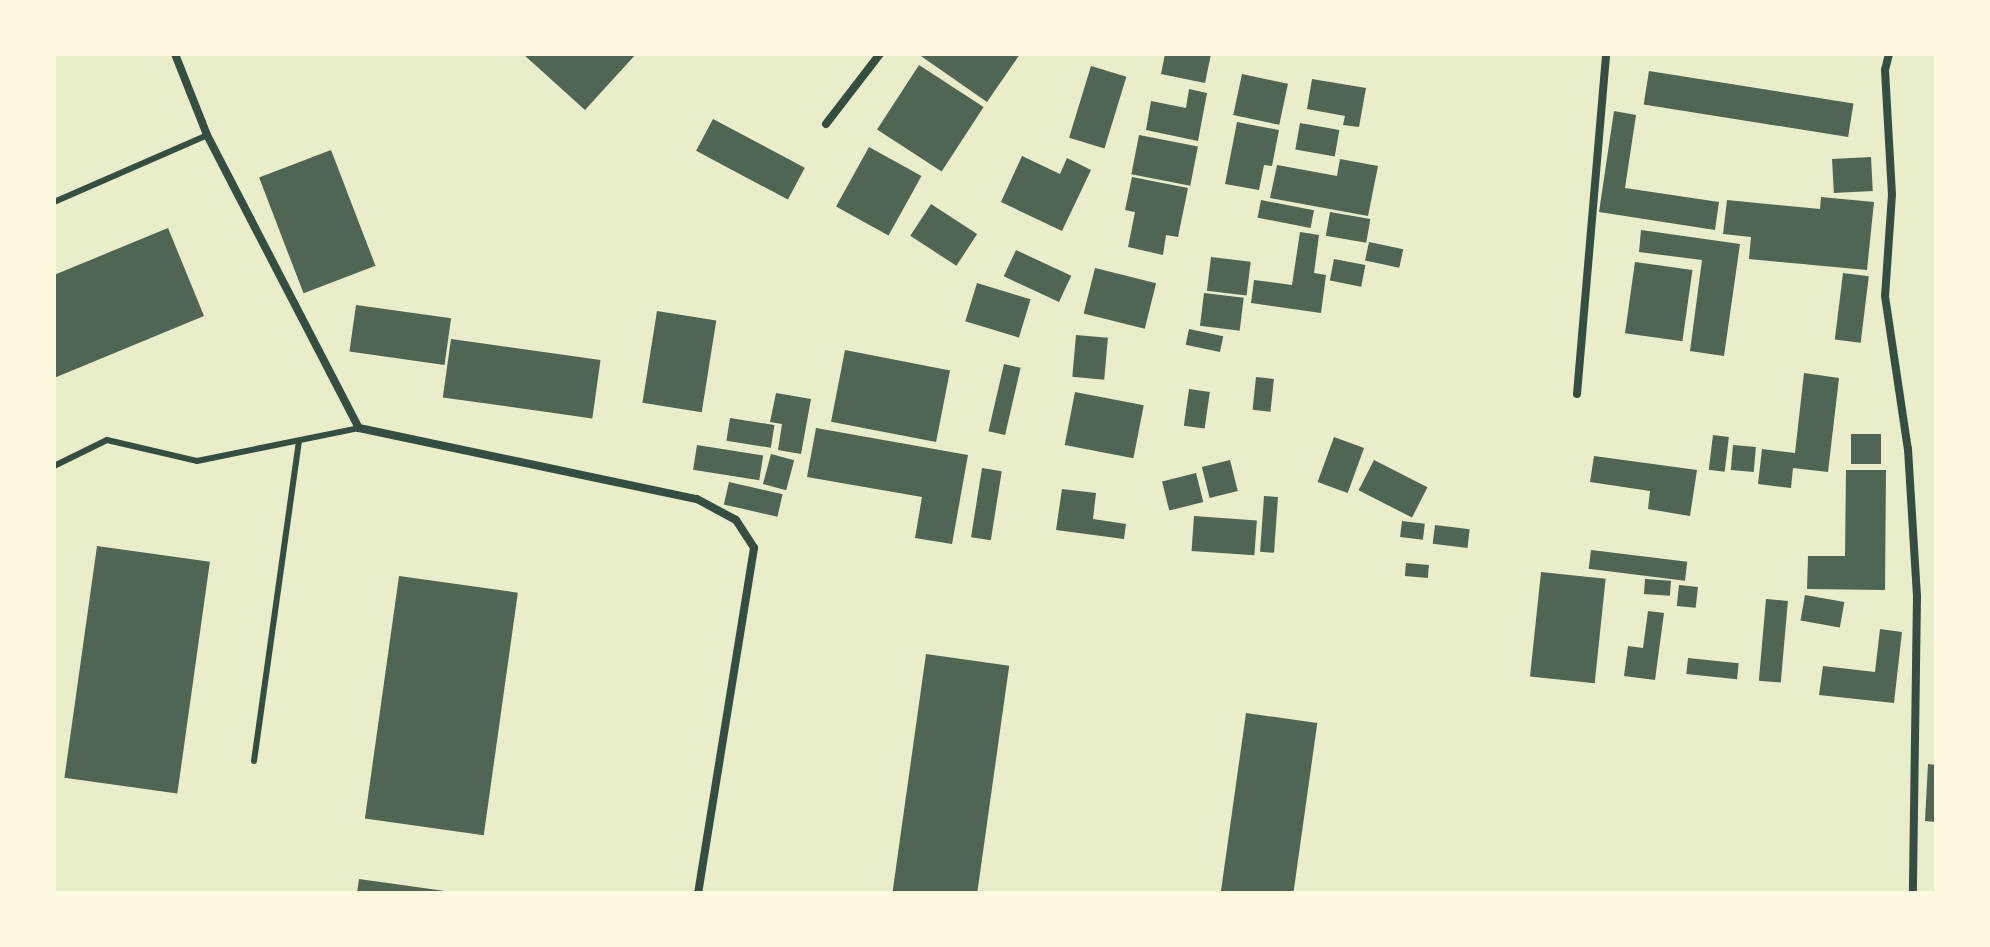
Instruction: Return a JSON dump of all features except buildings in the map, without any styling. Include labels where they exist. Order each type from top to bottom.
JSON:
[{"type":"street","points":[[175,54],[207,135],[359,428],[697,499],[736,520],[754,548],[698,893]]},
{"type":"street","points":[[826,124],[880,54]]},
{"type":"street","points":[[1577,394],[1606,54]]},
{"type":"street","points":[[1889,54],[1885,70],[1892,194],[1885,296],[1908,449],[1917,596],[1913,893]]},
{"type":"lane","points":[[54,202],[207,135]]},
{"type":"lane","points":[[54,466],[107,440],[197,461],[359,428]]},
{"type":"lane","points":[[254,761],[299,441]]}]
